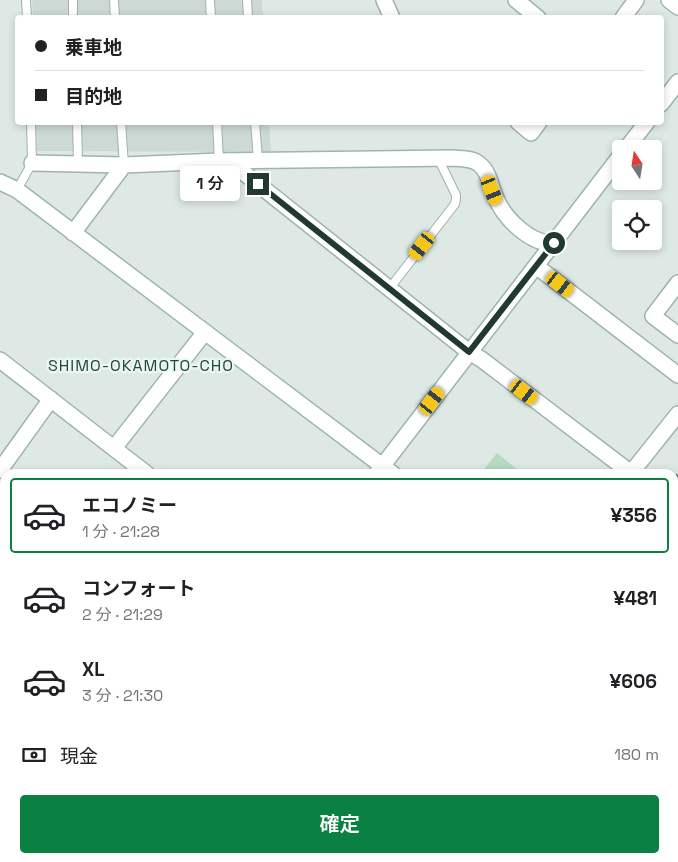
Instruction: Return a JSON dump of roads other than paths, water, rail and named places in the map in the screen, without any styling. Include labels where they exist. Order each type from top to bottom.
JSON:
[{"type":"street","points":[[384,0],[391,15]]},
{"type":"street","points":[[516,0],[534,15]]},
{"type":"street","points":[[625,15],[636,0]]},
{"type":"street","points":[[669,0],[678,7]]},
{"type":"street","points":[[664,100],[678,82]]},
{"type":"street","points":[[522,125],[531,132],[537,125]]},
{"type":"street","points":[[633,140],[645,125]]},
{"type":"street","points":[[32,163],[124,165],[258,160],[438,158],[472,160],[479,163],[484,170],[497,201],[512,221],[533,238],[547,243],[554,243]]},
{"type":"street","points":[[224,161],[390,288],[469,352],[481,359],[624,469]]},
{"type":"street","points":[[73,232],[124,165]]},
{"type":"street","points":[[385,469],[469,352],[612,167]]},
{"type":"street","points":[[0,182],[17,190],[73,232],[381,469]]},
{"type":"street","points":[[536,266],[678,375]]},
{"type":"street","points":[[678,283],[653,316],[678,335]]},
{"type":"street","points":[[114,448],[205,332]]},
{"type":"street","points":[[0,360],[141,469]]},
{"type":"street","points":[[1,469],[51,400]]},
{"type":"street","points":[[635,469],[678,414]]},
{"type":"lane","points":[[26,0],[27,15]]},
{"type":"lane","points":[[73,0],[73,15]]},
{"type":"lane","points":[[114,0],[115,15]]},
{"type":"lane","points":[[210,0],[211,15]]},
{"type":"lane","points":[[247,0],[248,15]]},
{"type":"lane","points":[[17,190],[32,163],[31,125]]},
{"type":"lane","points":[[77,125],[78,164]]},
{"type":"lane","points":[[121,125],[124,165]]},
{"type":"lane","points":[[218,125],[224,161]]},
{"type":"lane","points":[[256,125],[258,160]]},
{"type":"lane","points":[[390,288],[455,204],[456,194],[438,158]]},
{"type":"district","name":"SHIMO-OKAMOTO-CHO","points":[[141,365]]}]
